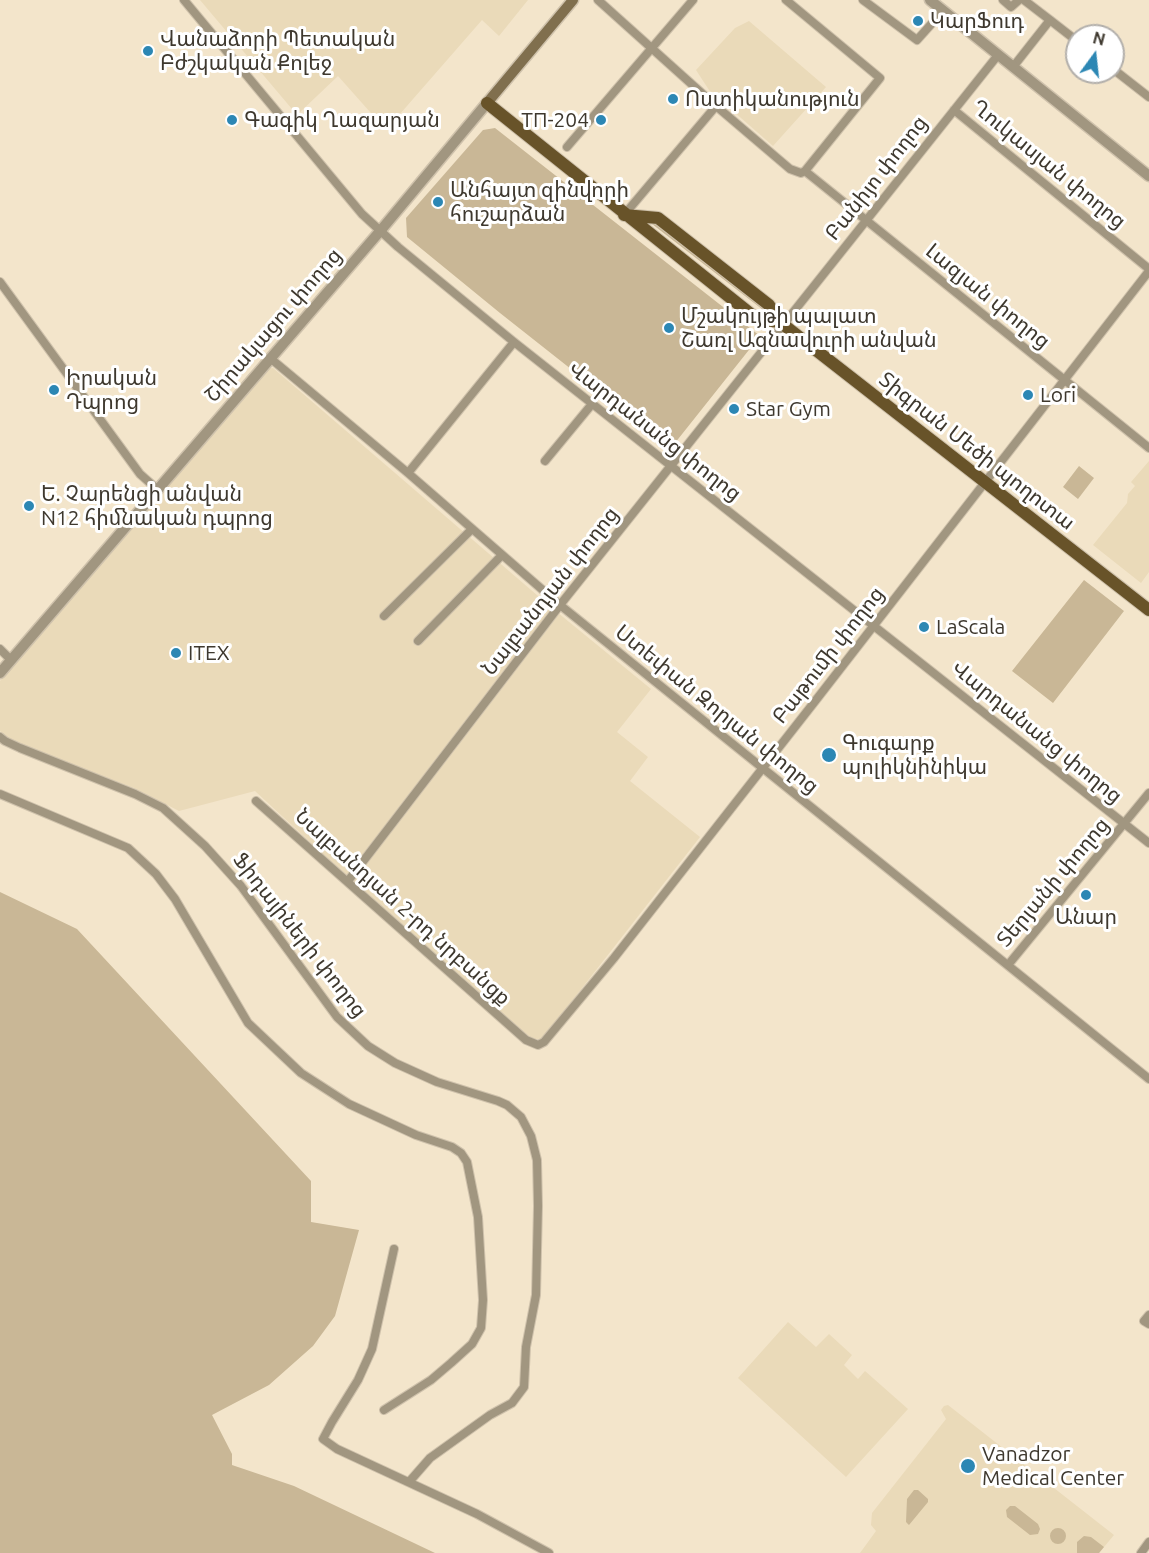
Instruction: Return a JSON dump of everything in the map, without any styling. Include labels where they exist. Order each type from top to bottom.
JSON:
[{"type":"main road","name":"Շիրակացու փողոց","points":[[487,103],[573,0]]},
{"type":"main road","name":"Տիգրան Մեծի պողոտա","points":[[487,103],[624,215],[757,319],[782,324]]},
{"type":"main road","name":"Տիգրան Մեծի պողոտա","points":[[624,215],[658,218],[769,305],[782,324],[1149,610]]},
{"type":"street","name":"Վարդանանց փողոց","points":[[184,0],[362,214],[381,231],[514,342],[1149,843]]},
{"type":"street","name":"Լազյան փողոց","points":[[598,0],[790,169],[798,172],[805,171],[1149,448]]},
{"type":"street","points":[[567,147],[693,0]]},
{"type":"street","points":[[786,0],[880,78],[805,171]]},
{"type":"street","points":[[863,0],[917,40],[943,11]]},
{"type":"street","points":[[930,0],[1149,176]]},
{"type":"street","points":[[1003,0],[1011,7],[1019,0]]},
{"type":"street","points":[[1024,0],[1065,32]]},
{"type":"street","points":[[1013,67],[1050,20]]},
{"type":"street","name":"Բանիյո փողոց","points":[[782,324],[998,55]]},
{"type":"street","points":[[1125,78],[1149,97]]},
{"type":"street","name":"Շիրակացու փողոց","points":[[0,673],[381,231],[487,103]]},
{"type":"street","points":[[624,215],[716,106]]},
{"type":"street","name":"Ղուկասյան փողոց","points":[[954,110],[1149,270]]},
{"type":"street","name":"Բաթումի փողոց","points":[[526,1040],[538,1045],[544,1042],[614,958],[1149,270]]},
{"type":"street","points":[[0,282],[140,474],[158,490]]},
{"type":"street","name":"Նալբանդյան փողոց","points":[[348,881],[560,605],[672,467],[782,324]]},
{"type":"street","points":[[408,473],[514,342]]},
{"type":"street","name":"Ստեփան Զորյան փողոց","points":[[270,358],[408,473],[560,605],[1149,1079]]},
{"type":"street","points":[[545,461],[592,404]]},
{"type":"street","points":[[384,616],[472,529]]},
{"type":"street","points":[[418,641],[502,555]]},
{"type":"street","points":[[0,649],[11,660]]},
{"type":"street","name":"Ֆիդայիների փողոց","points":[[0,737],[20,748],[135,794],[163,808],[205,846],[241,886],[337,1017],[368,1046],[395,1063],[437,1082],[498,1101],[521,1117],[531,1136],[537,1160],[538,1190],[536,1295],[526,1347],[524,1387],[512,1403],[490,1415],[430,1458],[409,1482]]},
{"type":"street","name":"Տերյանի փողոց","points":[[1008,965],[1149,793]]},
{"type":"street","points":[[0,794],[128,848],[156,874],[175,899],[248,1023],[293,1065],[349,1104],[416,1135],[452,1147],[461,1153],[467,1162],[478,1216],[483,1300],[481,1328],[472,1344],[451,1363],[430,1380],[384,1410]]},
{"type":"street","name":"Նալբանդյան 2-րդ նրբանցք","points":[[256,801],[526,1040]]},
{"type":"street","points":[[394,1249],[372,1349],[358,1380],[323,1439],[337,1449],[477,1514],[549,1553]]},
{"type":"street","points":[[1141,1553],[1149,1542]]},
{"type":"shaded area","points":[[200,0],[528,0],[499,36],[482,20],[386,130],[338,76],[297,115]]},
{"type":"shaded area","points":[[749,21],[826,87],[773,146],[709,90],[696,70],[735,28]]},
{"type":"shaded area","points":[[495,128],[760,336],[671,448],[407,237],[406,218],[483,130]]},
{"type":"shaded area","points":[[654,222],[768,311],[767,313],[652,224]]},
{"type":"shaded area","points":[[273,368],[552,608],[651,689],[617,732],[648,757],[630,781],[700,837],[543,1038],[533,1040],[354,883],[255,791],[179,811],[134,788],[6,739],[0,731],[0,681],[264,369]]},
{"type":"shaded area","points":[[1149,461],[1149,572],[1141,583],[1093,545],[1127,503],[1128,494],[1135,486],[1131,482]]},
{"type":"shaded area","points":[[1079,466],[1094,478],[1078,499],[1063,487]]},
{"type":"shaded area","points":[[1084,580],[1124,611],[1053,703],[1012,671]]},
{"type":"shaded area","points":[[0,892],[77,929],[311,1181],[311,1222],[359,1230],[335,1316],[313,1346],[269,1385],[212,1415],[232,1454],[232,1465],[294,1486],[435,1553],[0,1553]]},
{"type":"shaded area","points":[[788,1322],[816,1347],[829,1334],[852,1355],[844,1365],[858,1379],[865,1371],[908,1409],[846,1477],[738,1378]]},
{"type":"shaded area","name":"Vanadzor Medical Center","points":[[948,1405],[1114,1535],[1099,1553],[860,1553],[876,1531],[871,1525],[872,1513],[946,1419],[941,1410]]},
{"type":"shaded area","points":[[914,1490],[918,1490],[928,1499],[928,1502],[909,1525],[906,1522],[907,1499]]},
{"type":"shaded area","points":[[1010,1506],[1015,1506],[1038,1524],[1040,1529],[1038,1534],[1030,1535],[1007,1517],[1006,1510]]},
{"type":"shaded area","points":[[1058,1528],[1066,1536],[1058,1544],[1050,1536]]},
{"type":"shaded area","points":[[1084,1536],[1091,1537],[1104,1547],[1099,1553],[1077,1553],[1077,1542]]},
{"type":"place","name":"ԿարՖուդ","points":[[918,21]]},
{"type":"place","name":"Վանաձորի Պետական Բժշկական Քոլեջ","points":[[148,51]]},
{"type":"place","name":"Ոստիկանություն","points":[[673,99]]},
{"type":"place","name":"Գագիկ Ղազարյան","points":[[232,120]]},
{"type":"place","name":"ТП-204","points":[[601,120]]},
{"type":"place","name":"Անհայտ զինվորի հուշարձան","points":[[438,202]]},
{"type":"place","name":"Մշակույթի պալատ Շառլ Ազնավուրի անվան","points":[[669,328]]},
{"type":"place","name":"Իրական Դպրոց","points":[[54,390]]},
{"type":"place","name":"Lori","points":[[1028,395]]},
{"type":"place","name":"Star Gym","points":[[734,409]]},
{"type":"place","name":"Ե. Չարենցի անվան N12 հիմնական դպրոց","points":[[29,506]]},
{"type":"place","name":"LaScala","points":[[924,627]]},
{"type":"place","name":"ITEX","points":[[176,653]]},
{"type":"place","name":"Գուգարք պոլիկնինիկա","points":[[829,755]]},
{"type":"place","name":"Անար","points":[[1086,895]]},
{"type":"place","name":"Vanadzor Medical Center","points":[[968,1466]]}]
